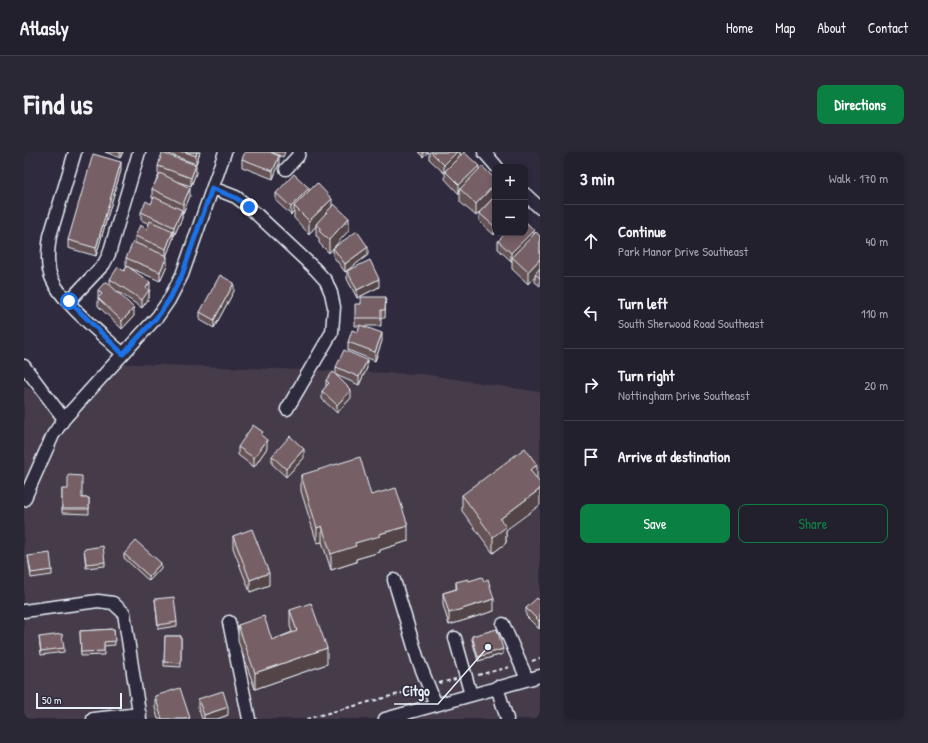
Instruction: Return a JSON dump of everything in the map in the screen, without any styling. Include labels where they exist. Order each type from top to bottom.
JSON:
[{"type":"street","points":[[75,152],[50,236],[48,250],[49,266],[52,278],[58,290],[123,354]]},
{"type":"street","points":[[69,301],[104,264],[109,254],[139,152]]},
{"type":"street","points":[[24,500],[53,436],[64,419],[158,316],[169,300],[182,275],[225,152]]},
{"type":"street","points":[[286,169],[298,156],[299,152]]},
{"type":"street","points":[[484,152],[494,164]]},
{"type":"street","points":[[212,188],[236,198],[249,207],[315,269],[326,282],[331,293],[334,307],[332,332],[287,409]]},
{"type":"street","points":[[528,197],[540,208]]},
{"type":"street","points":[[24,366],[64,419]]},
{"type":"street","points":[[394,580],[418,660],[436,705]]},
{"type":"street","points":[[24,611],[98,601],[113,603],[124,613],[140,717],[92,719]]},
{"type":"street","points":[[229,622],[250,719]]},
{"type":"street","points":[[503,624],[527,679]]},
{"type":"street","points":[[455,638],[471,695]]},
{"type":"street","points":[[385,719],[540,676]]},
{"type":"street","points":[[498,688],[507,719]]},
{"type":"shaded area","points":[[108,363],[423,374],[540,392],[540,719],[24,719],[24,386],[56,404],[55,431]]},
{"type":"building","points":[[185,152],[197,152],[196,156]]},
{"type":"building","points":[[245,152],[270,152],[279,156],[273,171],[242,159]]},
{"type":"building","points":[[431,152],[457,152],[444,165]]},
{"type":"building","points":[[464,152],[479,166],[459,185],[445,171]]},
{"type":"building","points":[[162,153],[196,165],[191,178],[158,166]]},
{"type":"building","points":[[93,154],[121,162],[96,248],[68,240]]},
{"type":"building","points":[[482,166],[492,176],[492,187],[476,204],[460,189]]},
{"type":"building","points":[[160,173],[190,188],[183,204],[152,189]]},
{"type":"building","points":[[294,174],[309,188],[291,207],[276,193]]},
{"type":"building","points":[[317,183],[332,199],[309,221],[294,206]]},
{"type":"building","points":[[154,197],[182,210],[174,227],[141,212],[146,201],[151,204]]},
{"type":"building","points":[[492,199],[492,224],[479,213]]},
{"type":"building","points":[[334,204],[349,218],[329,240],[319,231],[321,228],[316,224]]},
{"type":"building","points":[[150,221],[173,231],[166,249],[135,236],[140,225],[147,229]]},
{"type":"building","points":[[528,224],[534,230],[528,236]]},
{"type":"building","points":[[357,231],[368,247],[345,264],[333,248]]},
{"type":"building","points":[[536,232],[540,236],[540,259],[528,272],[512,257]]},
{"type":"building","points":[[503,236],[528,236],[511,253],[498,241]]},
{"type":"building","points":[[133,242],[167,256],[160,272],[126,258]]},
{"type":"building","points":[[370,260],[379,279],[357,290],[347,271]]},
{"type":"building","points":[[127,266],[150,282],[146,288],[149,290],[142,300],[110,279],[118,267],[124,271]]},
{"type":"building","points":[[540,268],[540,278],[535,274]]},
{"type":"building","points":[[220,275],[234,283],[214,320],[200,312]]},
{"type":"building","points":[[106,281],[134,308],[122,321],[98,298],[102,294],[98,290]]},
{"type":"building","points":[[361,297],[386,297],[385,310],[381,310],[381,318],[355,318],[355,304],[361,304]]},
{"type":"building","points":[[360,325],[382,333],[375,352],[348,342],[352,330],[358,332]]},
{"type":"building","points":[[344,350],[367,360],[359,377],[336,367]]},
{"type":"building","points":[[333,372],[351,390],[337,405],[322,391],[329,383],[326,380]]},
{"type":"building","points":[[253,425],[263,432],[261,435],[267,440],[254,458],[238,447]]},
{"type":"building","points":[[290,436],[304,449],[286,469],[272,456]]},
{"type":"building","points":[[525,448],[537,465],[530,470],[540,483],[540,489],[500,519],[506,527],[493,537],[462,495]]},
{"type":"building","points":[[360,457],[371,495],[396,488],[408,526],[379,534],[380,536],[355,543],[356,546],[331,554],[322,526],[317,528],[301,475]]},
{"type":"building","points":[[68,475],[82,476],[82,498],[89,498],[89,509],[62,509],[62,489],[68,489]]},
{"type":"building","points":[[252,529],[269,573],[250,580],[233,536]]},
{"type":"building","points":[[136,541],[161,563],[149,576],[124,554]]},
{"type":"building","points":[[103,546],[105,562],[86,564],[84,549]]},
{"type":"building","points":[[50,553],[52,570],[31,573],[28,556]]},
{"type":"building","points":[[482,577],[484,581],[488,579],[494,599],[449,613],[443,593],[457,589],[456,582],[468,579],[469,581]]},
{"type":"building","points":[[174,597],[177,622],[158,625],[155,599]]},
{"type":"building","points":[[537,598],[540,601],[539,621],[526,608]]},
{"type":"building","points":[[311,603],[327,648],[255,673],[238,625],[264,616],[272,640],[297,631],[290,610]]},
{"type":"building","points":[[114,629],[115,641],[104,642],[104,651],[81,652],[80,631]]},
{"type":"building","points":[[497,629],[503,649],[478,657],[472,636]]},
{"type":"building","points":[[62,634],[64,648],[41,651],[39,637]]},
{"type":"building","points":[[165,636],[181,636],[181,663],[164,662]]},
{"type":"building","points":[[180,688],[190,718],[162,719],[155,696]]},
{"type":"building","points":[[223,691],[228,707],[204,715],[198,699]]},
{"type":"place","name":"Citgo","points":[[488,647]]},
{"type":"route","points":[[69,301],[123,354],[158,316],[169,300],[182,275],[212,188],[236,198],[249,207]]}]
